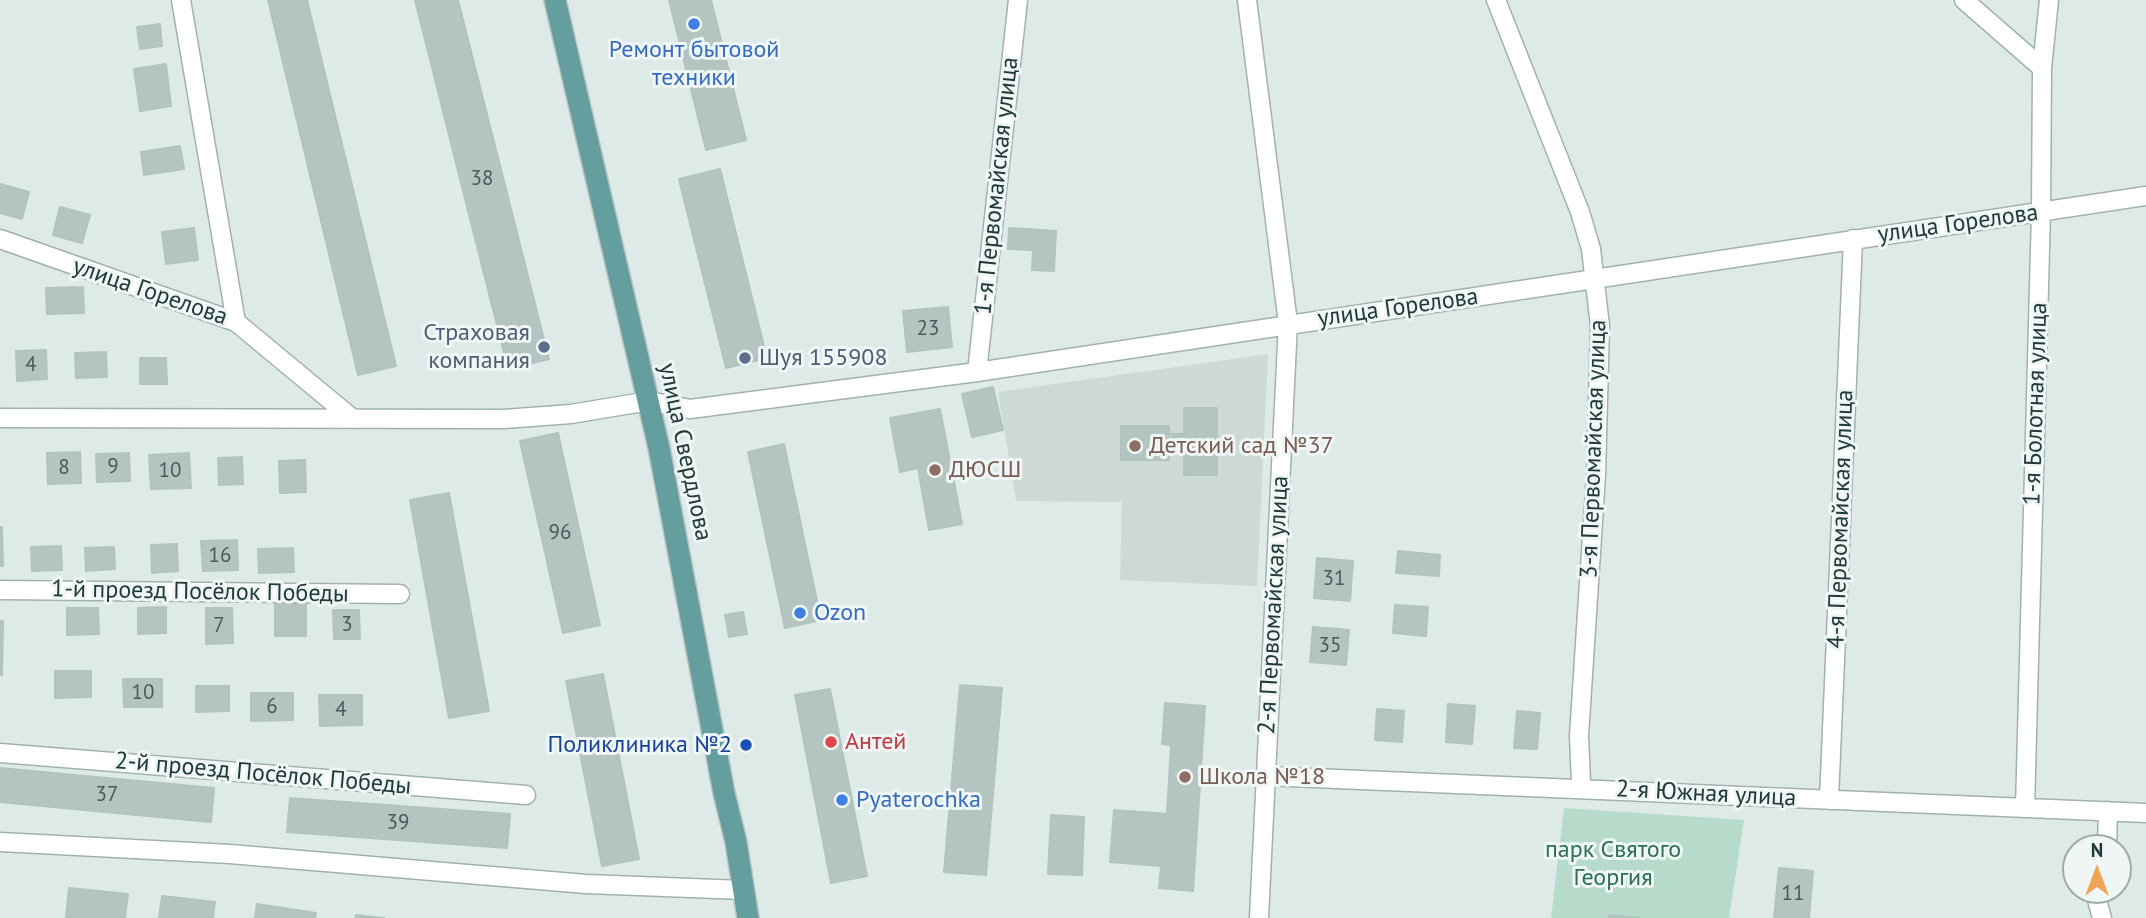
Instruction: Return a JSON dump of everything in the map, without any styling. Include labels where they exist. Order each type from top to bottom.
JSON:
[{"type":"main road","name":"улица Свердлова","points":[[555,0],[649,401],[724,793],[736,842],[748,918]]},
{"type":"street","points":[[181,0],[236,322]]},
{"type":"street","name":"1-я Первомайская улица","points":[[977,372],[1018,0]]},
{"type":"street","name":"2-я Первомайская улица","points":[[1247,0],[1288,323],[1259,918]]},
{"type":"street","name":"3-я Первомайская улица","points":[[1496,0],[1580,212],[1591,249],[1600,326],[1596,475],[1579,736],[1581,782],[1578,788]]},
{"type":"street","points":[[1964,0],[2042,68]]},
{"type":"street","name":"1-я Болотная улица","points":[[2025,808],[2041,212],[2042,68],[2049,0]]},
{"type":"street","name":"улица Горелова","points":[[649,401],[690,409],[977,372],[2146,195]]},
{"type":"street","name":"улица Горелова","points":[[0,239],[236,322],[353,419]]},
{"type":"street","name":"4-я Первомайская улица","points":[[1829,800],[1853,239]]},
{"type":"street","points":[[0,418],[505,419],[571,415],[649,401]]},
{"type":"street","name":"1-й проезд Посёлок Победы","points":[[0,590],[400,594]]},
{"type":"street","name":"2-й проезд Посёлок Победы","points":[[0,753],[526,795]]},
{"type":"street","name":"2-я Южная улица","points":[[1266,776],[2146,813]]},
{"type":"street","points":[[2107,834],[2108,811]]},
{"type":"street","points":[[0,842],[230,854],[586,884],[743,890]]},
{"type":"shaded area","name":"Детский сад №37","points":[[1268,354],[1257,586],[1120,580],[1122,502],[1016,501],[998,392]]},
{"type":"green space","name":"парк Святого Георгия","points":[[1564,808],[1744,820],[1729,918],[1551,918]]},
{"type":"building","points":[[268,0],[307,0],[396,366],[358,375]]},
{"type":"building","points":[[415,0],[458,0],[549,359],[508,369]]},
{"type":"building","points":[[669,0],[711,0],[746,140],[706,150]]},
{"type":"building","points":[[160,24],[162,46],[140,49],[137,27]]},
{"type":"building","points":[[166,64],[171,106],[140,111],[134,69]]},
{"type":"building","points":[[180,146],[184,169],[144,175],[141,152]]},
{"type":"building","points":[[720,169],[767,358],[726,368],[679,179]]},
{"type":"building","points":[[0,184],[29,192],[22,219],[0,213]]},
{"type":"building","points":[[60,207],[90,215],[82,243],[53,235]]},
{"type":"building","points":[[194,228],[198,260],[166,264],[162,232]]},
{"type":"building","points":[[1009,228],[1056,231],[1054,271],[1032,270],[1033,250],[1008,249]]},
{"type":"building","points":[[83,287],[84,313],[47,314],[46,288]]},
{"type":"building","points":[[948,307],[952,347],[907,352],[903,311]]},
{"type":"building","points":[[46,350],[47,379],[17,381],[16,351]]},
{"type":"building","points":[[106,352],[107,377],[76,378],[75,353]]},
{"type":"building","points":[[140,358],[166,358],[167,384],[140,384]]},
{"type":"building","points":[[993,387],[1003,430],[972,437],[962,394]]},
{"type":"building","points":[[1184,408],[1217,408],[1217,475],[1184,475],[1184,445],[1169,445],[1169,460],[1121,460],[1121,426],[1169,426],[1169,434],[1184,434]]},
{"type":"building","name":"ДЮСШ","points":[[940,409],[962,524],[929,530],[918,468],[900,472],[890,418]]},
{"type":"building","points":[[558,433],[600,625],[563,633],[520,441]]},
{"type":"building","points":[[784,444],[821,620],[785,628],[748,452]]},
{"type":"building","points":[[80,452],[81,483],[48,484],[47,453]]},
{"type":"building","points":[[129,453],[130,481],[97,482],[96,454]]},
{"type":"building","points":[[189,453],[191,488],[151,489],[149,455]]},
{"type":"building","points":[[242,457],[243,484],[219,485],[218,458]]},
{"type":"building","points":[[305,460],[306,492],[280,493],[279,461]]},
{"type":"building","points":[[449,493],[489,711],[449,718],[410,500]]},
{"type":"building","points":[[2,527],[3,566],[0,566]]},
{"type":"building","points":[[237,540],[238,570],[203,571],[201,541]]},
{"type":"building","points":[[177,544],[178,571],[152,573],[151,545]]},
{"type":"building","points":[[61,546],[62,570],[32,571],[31,547]]},
{"type":"building","points":[[114,547],[115,569],[86,571],[85,548]]},
{"type":"building","points":[[293,548],[294,572],[259,573],[258,549]]},
{"type":"building","points":[[1398,551],[1440,555],[1439,576],[1396,573]]},
{"type":"building","points":[[1317,558],[1353,561],[1350,601],[1314,598]]},
{"type":"building","points":[[306,600],[306,636],[275,636],[275,601]]},
{"type":"building","points":[[1395,605],[1428,607],[1426,636],[1393,633]]},
{"type":"building","points":[[166,607],[166,633],[138,634],[138,608]]},
{"type":"building","points":[[67,608],[98,608],[99,634],[67,635]]},
{"type":"building","points":[[206,608],[232,608],[233,643],[206,644]]},
{"type":"building","points":[[333,610],[359,610],[360,639],[334,639]]},
{"type":"building","points":[[743,612],[747,634],[729,637],[725,615]]},
{"type":"building","points":[[0,621],[3,621],[2,675],[0,675]]},
{"type":"building","points":[[1313,627],[1349,630],[1346,665],[1310,662]]},
{"type":"building","points":[[55,671],[91,671],[91,697],[55,698]]},
{"type":"building","points":[[603,674],[639,859],[602,866],[566,681]]},
{"type":"building","points":[[123,679],[162,679],[162,707],[124,707]]},
{"type":"building","points":[[960,685],[1002,688],[986,875],[944,872]]},
{"type":"building","points":[[196,686],[229,686],[229,711],[196,712]]},
{"type":"building","points":[[830,689],[867,876],[831,883],[795,695]]},
{"type":"building","points":[[251,693],[293,693],[293,720],[251,721]]},
{"type":"building","points":[[319,695],[362,695],[362,725],[320,726]]},
{"type":"building","name":"Школа №18","points":[[1165,703],[1205,706],[1193,891],[1159,888],[1161,866],[1110,862],[1114,810],[1167,814],[1171,745],[1162,744]]},
{"type":"building","points":[[1448,704],[1475,706],[1472,744],[1446,742]]},
{"type":"building","points":[[1377,709],[1404,711],[1402,742],[1375,740]]},
{"type":"building","points":[[1517,711],[1540,713],[1537,749],[1514,748]]},
{"type":"building","points":[[0,768],[214,788],[211,822],[0,802]]},
{"type":"building","points":[[290,798],[510,814],[507,848],[287,832]]},
{"type":"building","points":[[1051,815],[1084,817],[1082,875],[1048,874]]},
{"type":"building","points":[[1779,868],[1813,871],[1809,918],[1774,918]]},
{"type":"building","points":[[69,888],[128,894],[125,918],[66,918]]},
{"type":"building","points":[[162,896],[215,902],[213,918],[159,918]]},
{"type":"building","points":[[257,904],[316,913],[315,918],[255,918]]},
{"type":"building","points":[[356,915],[384,918],[355,918]]},
{"type":"building","points":[[1609,915],[1640,918],[1609,918]]},
{"type":"place","name":"Ремонт бытовой техники","points":[[694,24]]},
{"type":"place","name":"Страховая компания","points":[[544,347]]},
{"type":"place","name":"Шуя 155908","points":[[745,358]]},
{"type":"place","name":"Детский сад №37","points":[[1135,446]]},
{"type":"place","name":"ДЮСШ","points":[[935,470]]},
{"type":"place","name":"Ozon","points":[[800,613]]},
{"type":"place","name":"Антей","points":[[831,742]]},
{"type":"place","name":"Поликлиника №2","points":[[746,745]]},
{"type":"place","name":"Школа №18","points":[[1185,777]]},
{"type":"place","name":"Pyaterochka","points":[[842,800]]}]
